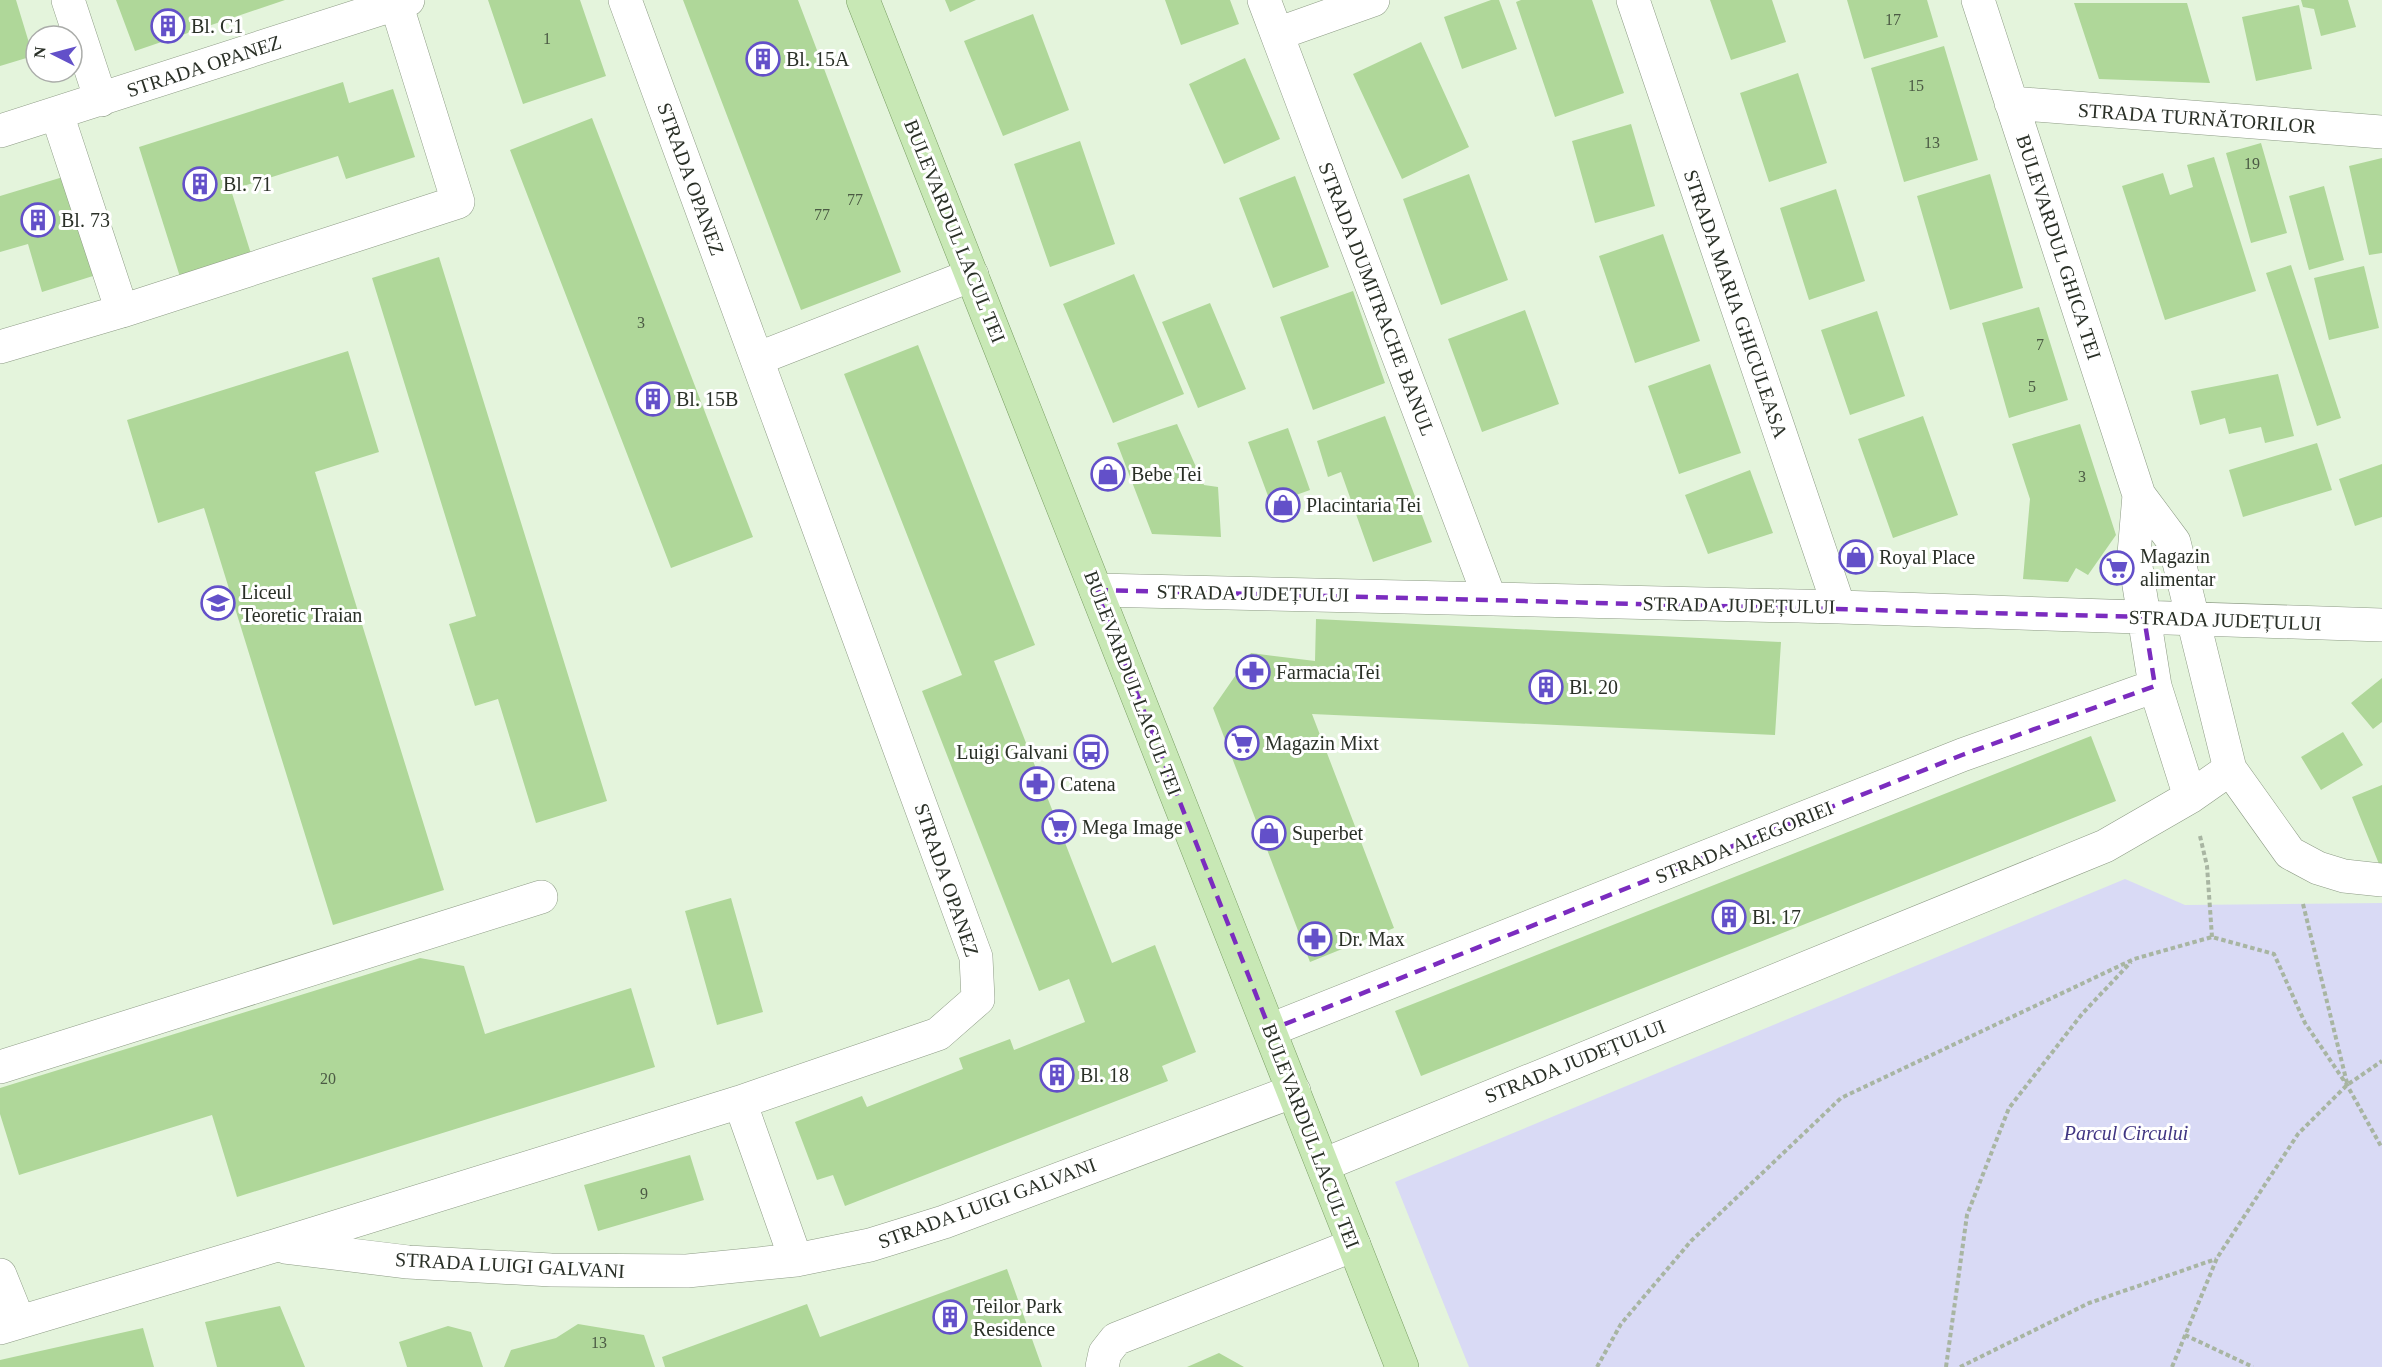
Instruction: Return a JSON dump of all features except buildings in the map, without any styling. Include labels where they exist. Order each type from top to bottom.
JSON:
[{"type":"main road","name":"BULEVARDUL LACUL TEI","points":[[863,0],[1402,1367]]},
{"type":"street","points":[[68,0],[101,100]]},
{"type":"street","name":"STRADA OPANEZ","points":[[625,0],[976,957],[978,999],[938,1034],[740,1102]]},
{"type":"street","name":"STRADA DUMITRACHE BANUL","points":[[1264,0],[1490,599]]},
{"type":"street","points":[[1277,34],[1373,0]]},
{"type":"street","name":"STRADA MARIA GHICULEASA","points":[[1633,0],[1839,607]]},
{"type":"street","name":"BULEVARDUL GHICA TEI","points":[[1978,0],[2139,495],[2174,542],[2230,769]]},
{"type":"street","points":[[0,347],[122,311],[458,202],[400,1]]},
{"type":"street","name":"STRADA OPANEZ","points":[[0,131],[400,1]]},
{"type":"street","name":"STRADA TURNĂTORILOR","points":[[2011,103],[2382,132]]},
{"type":"street","points":[[57,114],[122,311]]},
{"type":"street","points":[[757,359],[972,275]]},
{"type":"street","name":"BULEVARDUL GHICA TEI","points":[[2139,495],[2134,554],[2144,617]]},
{"type":"street","name":"STRADA JUDEȚULUI","points":[[1096,590],[1839,607],[2192,619],[2376,618]]},
{"type":"street","points":[[2144,617],[2156,686],[2190,797]]},
{"type":"street","name":"STRADA ALEGORIEI","points":[[1270,1030],[1962,755],[2156,686]]},
{"type":"street","points":[[2230,769],[2290,853],[2318,868],[2344,876],[2382,880]]},
{"type":"street","name":"STRADA JUDEȚULUI","points":[[1323,1165],[2104,846],[2190,797],[2230,769]]},
{"type":"street","points":[[0,1067],[542,897]]},
{"type":"street","name":"STRADA LUIGI GALVANI","points":[[274,1246],[408,1262],[551,1270],[687,1271],[796,1260],[870,1245],[944,1222],[1294,1091]]},
{"type":"street","points":[[740,1102],[796,1260]]},
{"type":"street","name":"STRADA LUIGI GALVANI","points":[[0,1275],[9,1325],[740,1102]]},
{"type":"street","points":[[1102,1367],[1105,1353],[1116,1339],[1354,1245]]},
{"type":"path","points":[[2190,797],[2207,866],[2212,937]]},
{"type":"path","points":[[2290,853],[2347,1085]]},
{"type":"path","points":[[1597,1367],[1621,1324],[1691,1241],[1841,1098],[2134,959],[2212,937],[2274,954],[2304,1023],[2347,1085],[2382,1148]]},
{"type":"path","points":[[1946,1367],[1967,1215],[2009,1108],[2082,1014],[2134,959]]},
{"type":"path","points":[[2172,1367],[2217,1258],[2298,1134],[2347,1085],[2382,1061]]},
{"type":"path","points":[[1960,1367],[2089,1303],[2217,1258]]},
{"type":"path","points":[[2185,1335],[2253,1367]]},
{"type":"highlighted area","points":[[1096,590],[2144,617],[2155,686],[1962,755],[1270,1030]]},
{"type":"green space","name":"Parcul Circului","points":[[2125,879],[2185,905],[2382,903],[2382,1367],[1469,1367],[1395,1182]]},
{"type":"place","name":"Bl. C1","points":[[168,26]]},
{"type":"place","name":"Bl. 15A","points":[[763,59]]},
{"type":"place","name":"Bl. 71","points":[[200,184]]},
{"type":"place","name":"Bl. 73","points":[[38,220]]},
{"type":"place","name":"Bl. 15B","points":[[653,399]]},
{"type":"place","name":"Bebe Tei","points":[[1108,474]]},
{"type":"place","name":"Placintaria Tei","points":[[1283,505]]},
{"type":"place","name":"Royal Place","points":[[1856,557]]},
{"type":"place","name":"Magazin alimentar","points":[[2117,568]]},
{"type":"place","name":"Liceul Teoretic Traian","points":[[218,603]]},
{"type":"place","name":"Farmacia Tei","points":[[1253,672]]},
{"type":"place","name":"Bl. 20","points":[[1546,687]]},
{"type":"place","name":"Magazin Mixt","points":[[1242,743]]},
{"type":"place","name":"Luigi Galvani","points":[[1091,752]]},
{"type":"place","name":"Catena","points":[[1037,784]]},
{"type":"place","name":"Mega Image","points":[[1059,827]]},
{"type":"place","name":"Superbet","points":[[1269,833]]},
{"type":"place","name":"Bl. 17","points":[[1729,917]]},
{"type":"place","name":"Dr. Max","points":[[1315,939]]},
{"type":"place","name":"Bl. 18","points":[[1057,1075]]},
{"type":"place","name":"Teilor Park Residence","points":[[950,1317]]}]
